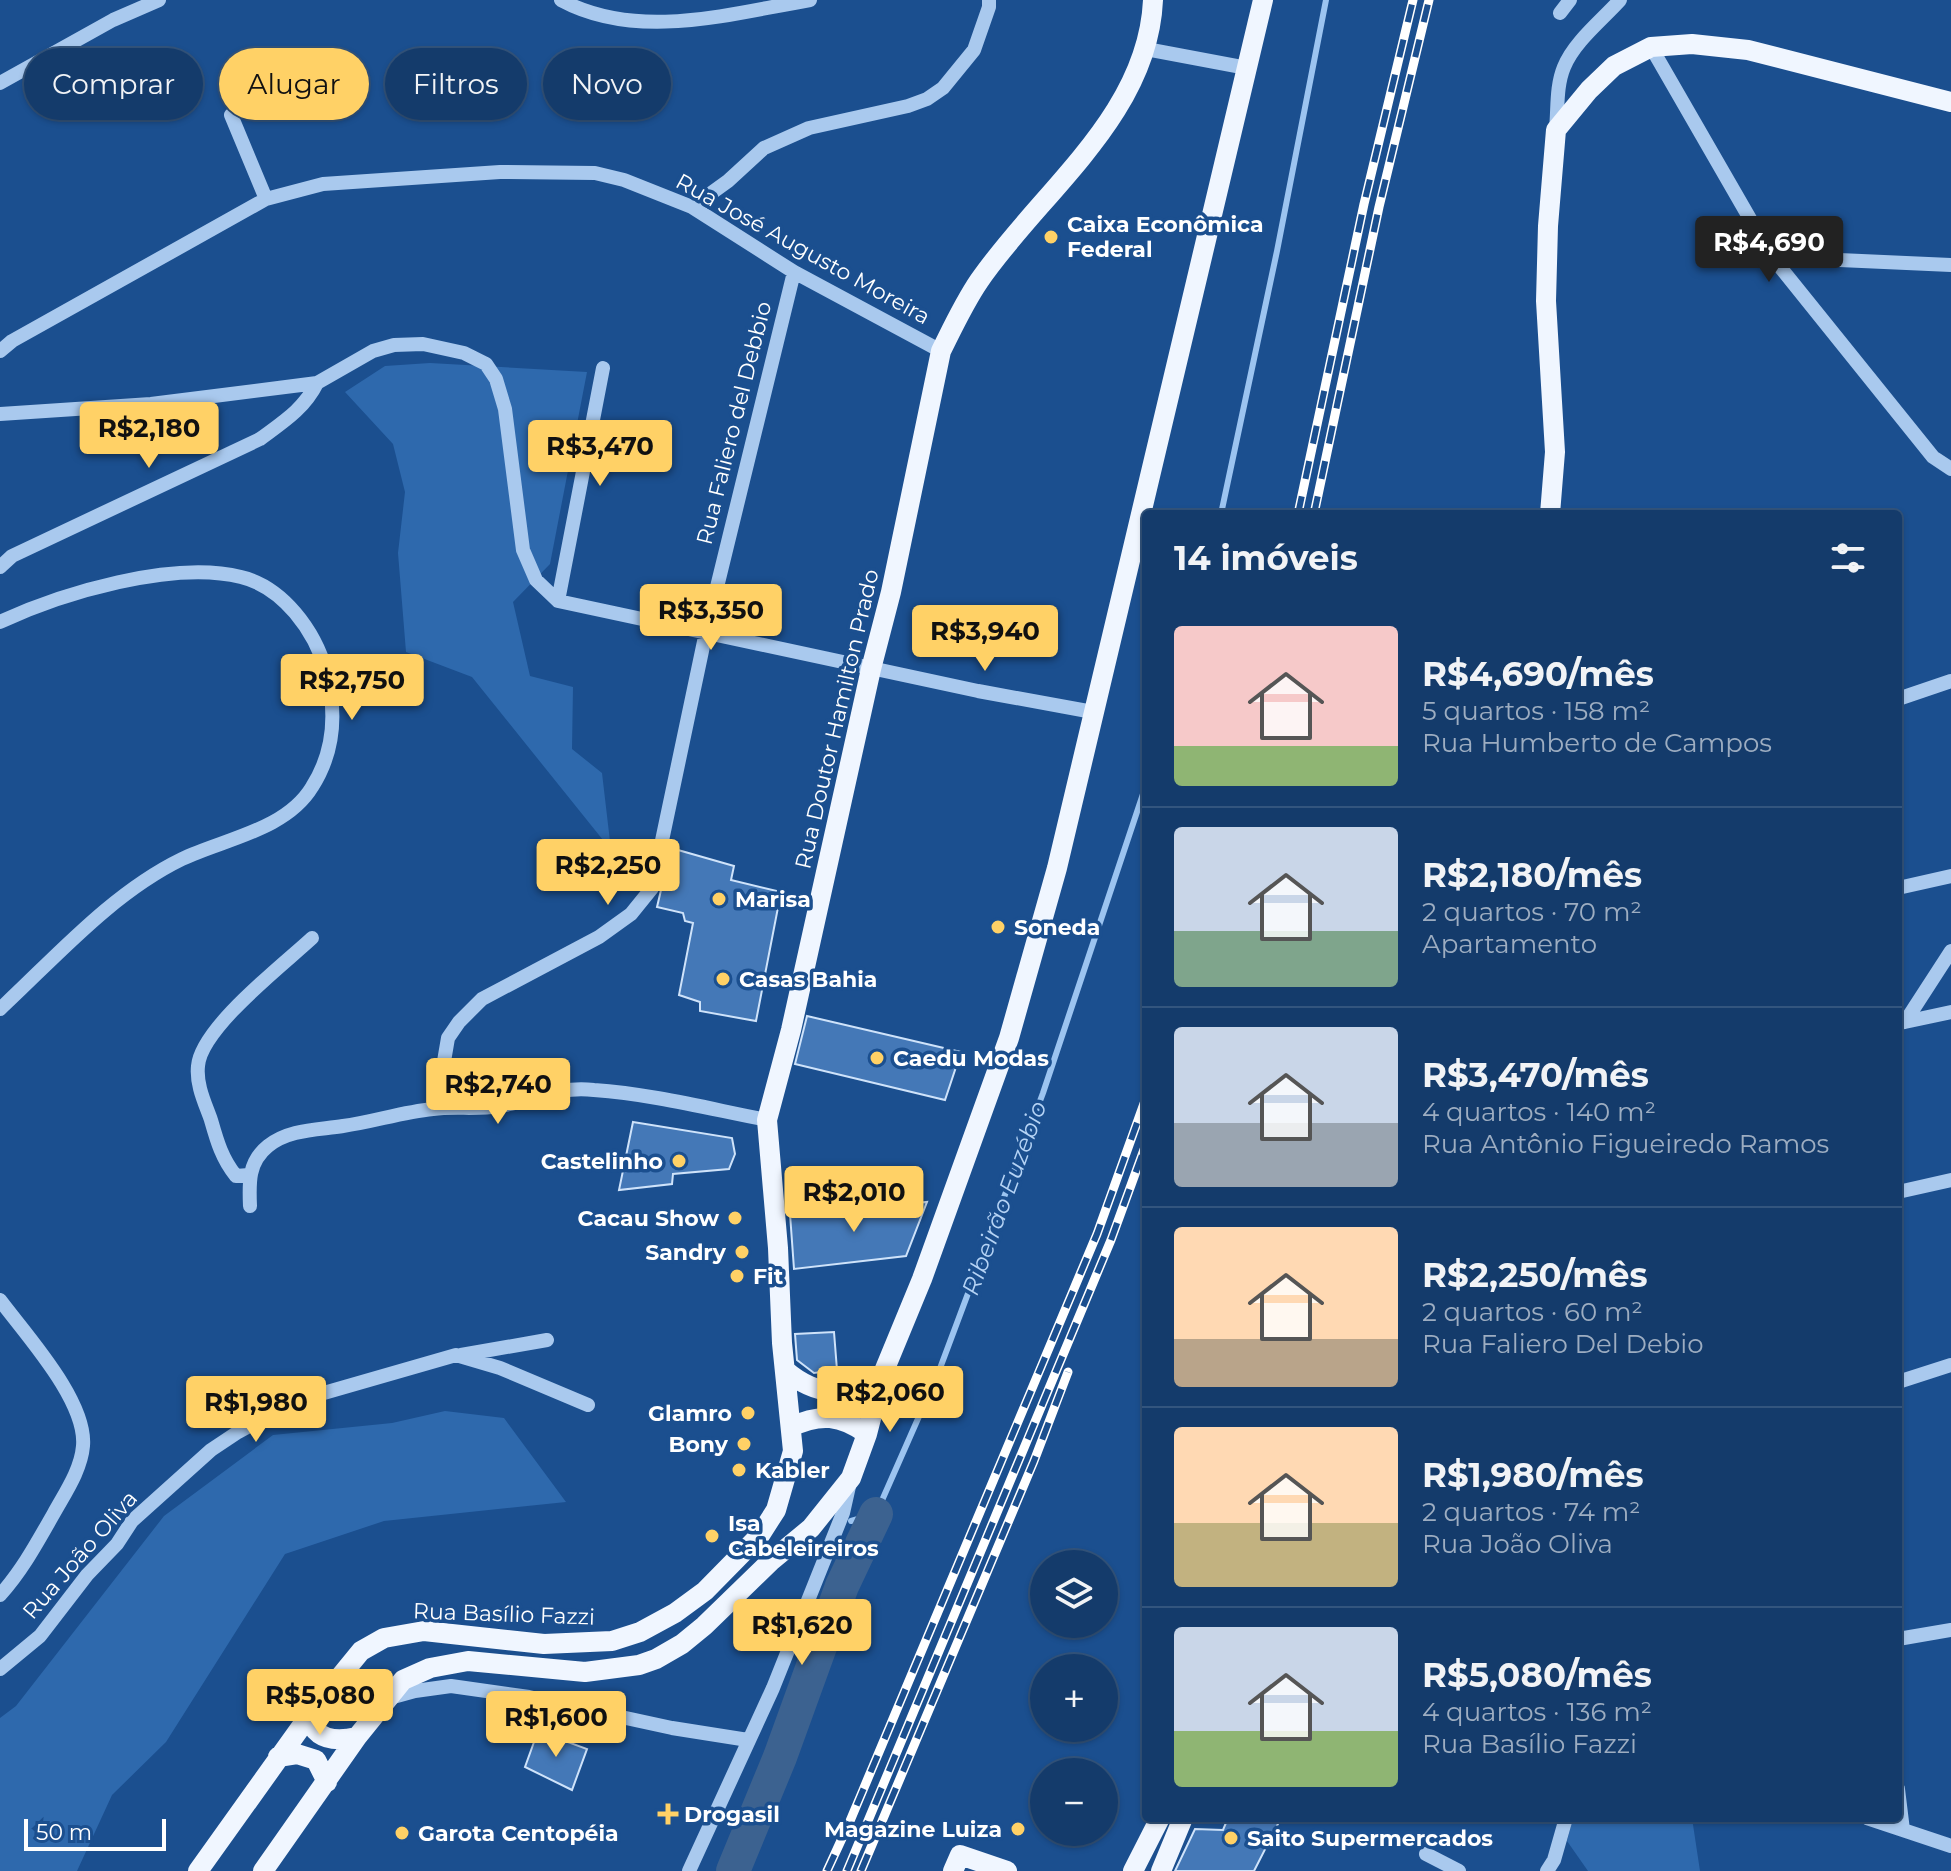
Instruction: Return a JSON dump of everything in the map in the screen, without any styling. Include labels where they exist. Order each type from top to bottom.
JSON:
[{"type":"main road","name":"Rua Doutor Hamilton Prado","points":[[776,1510],[791,1461],[791,1427],[767,1120],[791,1030],[891,592],[941,351],[979,281],[1121,104],[1146,49],[1152,25],[1153,0]]},
{"type":"main road","points":[[263,1871],[384,1700],[403,1680],[430,1668],[450,1664],[488,1661],[585,1672],[639,1665],[656,1659],[704,1626],[771,1561],[811,1528],[851,1478],[867,1434],[882,1376],[922,1279],[1009,1038],[1057,868],[1263,0]]},
{"type":"main road","points":[[1550,510],[1555,452],[1546,301],[1556,130],[1614,66],[1651,47],[1692,44],[1748,50],[1951,102]]},
{"type":"main road","points":[[785,1370],[802,1383],[822,1392],[835,1393],[862,1388],[882,1376]]},
{"type":"main road","points":[[791,1427],[819,1416],[834,1417],[867,1434]]},
{"type":"main road","name":"Rua Basílio Fazzi","points":[[198,1871],[308,1716],[361,1651],[384,1638],[416,1632],[441,1631],[544,1644],[583,1644],[612,1641],[640,1632],[675,1613],[705,1591],[760,1535],[776,1510]]},
{"type":"main road","points":[[308,1716],[315,1731],[325,1737],[339,1740],[357,1737]]},
{"type":"main road","points":[[278,1757],[297,1754],[316,1760],[327,1782]]},
{"type":"main road","points":[[1133,1871],[1158,1822]]},
{"type":"main road","points":[[1161,1871],[1181,1822]]},
{"type":"main road","points":[[956,1863],[1007,1871]]},
{"type":"street","points":[[0,83],[113,20],[159,0]]},
{"type":"street","points":[[561,0],[614,18],[652,22],[698,20],[810,0]]},
{"type":"street","points":[[692,207],[728,181],[764,148],[809,128],[908,106],[927,99],[943,88],[974,50],[989,0]]},
{"type":"street","points":[[1560,13],[1570,0]]},
{"type":"street","points":[[1556,130],[1559,83],[1564,66],[1620,0]]},
{"type":"street","points":[[1651,47],[1772,257],[1933,457],[1951,469]]},
{"type":"street","points":[[1146,49],[1247,68]]},
{"type":"street","points":[[233,120],[266,199]]},
{"type":"street","name":"Rua José Augusto Moreira","points":[[0,351],[6,340],[266,199],[323,184],[500,172],[595,173],[624,180],[692,207],[794,272],[941,351]]},
{"type":"street","points":[[1772,257],[1951,265]]},
{"type":"street","name":"Rua Faliero del Debbio","points":[[436,1108],[448,1038],[459,1022],[482,999],[599,937],[631,914],[652,888],[706,632],[794,272]]},
{"type":"street","points":[[0,414],[151,404],[317,383],[373,351],[394,345],[423,344],[464,353],[486,364],[496,379],[505,409],[523,550],[536,580],[558,601],[871,669],[1093,712]]},
{"type":"street","points":[[558,601],[603,368]]},
{"type":"street","points":[[0,567],[12,556],[260,439],[296,413],[310,398],[317,383]]},
{"type":"street","points":[[0,622],[29,609],[108,585],[195,571],[243,577],[280,596],[316,640],[334,701],[326,759],[311,789],[291,812],[181,860],[131,891],[0,1009]]},
{"type":"street","points":[[1902,698],[1951,681]]},
{"type":"street","points":[[1902,887],[1951,876]]},
{"type":"street","points":[[249,1175],[236,1176],[224,1161],[198,1081],[198,1063],[205,1041],[312,938]]},
{"type":"street","points":[[1902,1023],[1951,951]]},
{"type":"street","points":[[1902,1023],[1951,1012]]},
{"type":"street","points":[[250,1206],[249,1175],[266,1147],[296,1132],[346,1126],[436,1108],[500,1106],[553,1091],[594,1090],[767,1120]]},
{"type":"street","points":[[1902,1191],[1951,1180]]},
{"type":"street","points":[[0,1300],[71,1399],[83,1443],[81,1457],[70,1483],[36,1545],[0,1595]]},
{"type":"street","name":"Rua João Oliva","points":[[0,1669],[40,1636],[87,1575],[117,1544],[132,1521],[211,1450],[238,1432],[296,1401],[456,1355],[547,1340]]},
{"type":"street","points":[[456,1355],[500,1368],[588,1405]]},
{"type":"street","points":[[1902,1381],[1951,1365]]},
{"type":"street","points":[[689,1871],[773,1688],[843,1513],[851,1478]]},
{"type":"street","points":[[1902,1638],[1951,1630]]},
{"type":"street","points":[[384,1700],[415,1691],[451,1686],[529,1697],[672,1728],[748,1740]]},
{"type":"street","points":[[1547,1871],[1554,1860],[1565,1822]]},
{"type":"street","points":[[1879,1822],[1951,1846]]},
{"type":"street","points":[[1902,1822],[1903,1830]]},
{"type":"street","points":[[1426,1854],[1459,1871]]},
{"type":"shaded area","points":[[430,363],[587,372],[550,564],[513,602],[530,676],[573,687],[572,749],[602,773],[611,850],[472,677],[406,652],[398,553],[405,492],[393,444],[345,392],[385,366]]},
{"type":"shaded area","points":[[445,1411],[504,1418],[566,1502],[384,1521],[285,1554],[166,1742],[112,1795],[77,1871],[0,1871],[0,1718],[16,1706],[164,1516],[273,1435],[392,1423]]},
{"type":"shaded area","points":[[1572,1822],[1693,1822],[1700,1871],[1588,1871],[1567,1841]]},
{"type":"building","points":[[671,848],[734,866],[731,880],[781,892],[756,1021],[700,1011],[700,1002],[679,995],[693,923],[685,921],[683,913],[657,907]]},
{"type":"building","name":"Caedu Modas","points":[[807,1016],[961,1052],[945,1100],[795,1064]]},
{"type":"building","name":"Castelinho","points":[[633,1122],[732,1138],[735,1154],[729,1169],[673,1174],[672,1184],[619,1190]]},
{"type":"building","points":[[927,1202],[906,1256],[794,1269],[790,1214]]},
{"type":"building","points":[[834,1332],[837,1370],[814,1373],[797,1360],[795,1334]]},
{"type":"building","points":[[538,1731],[587,1749],[572,1790],[525,1767]]},
{"type":"building","name":"Saito Supermercados","points":[[1226,1822],[1279,1822],[1254,1871],[1175,1871],[1195,1829],[1223,1830]]},
{"type":"waterway","name":"Ribeirão Euzébio","points":[[1222,510],[1326,0]]},
{"type":"waterway","name":"Ribeirão Euzébio","points":[[851,1521],[876,1514],[939,1371],[1043,1093],[1142,797]]},
{"type":"waterway","name":"Ribeirão Euzébio","points":[[733,1871],[780,1757],[842,1586],[876,1514]]},
{"type":"railway","points":[[1299,510],[1364,204],[1413,0]]},
{"type":"railway","points":[[1315,510],[1379,207],[1429,0]]},
{"type":"railway","points":[[827,1871],[1097,1234],[1142,1109]]},
{"type":"railway","points":[[847,1871],[1111,1240],[1142,1155]]},
{"type":"railway","points":[[861,1871],[1034,1461],[1068,1372]]},
{"type":"place","name":"Caixa Econômica Federal","points":[[1051,237]]},
{"type":"place","name":"Marisa","points":[[719,899]]},
{"type":"place","name":"Soneda","points":[[998,927]]},
{"type":"place","name":"Casas Bahia","points":[[723,979]]},
{"type":"place","name":"Caedu Modas","points":[[877,1058]]},
{"type":"place","name":"Castelinho","points":[[679,1161]]},
{"type":"place","name":"Cacau Show","points":[[735,1218]]},
{"type":"place","name":"Sandry","points":[[742,1252]]},
{"type":"place","name":"Fit","points":[[737,1276]]},
{"type":"place","name":"Glamro","points":[[748,1413]]},
{"type":"place","name":"Bony","points":[[744,1444]]},
{"type":"place","name":"Kabler","points":[[739,1470]]},
{"type":"place","name":"Isa Cabeleireiros","points":[[712,1536]]},
{"type":"place","name":"Drogasil","points":[[668,1814]]},
{"type":"place","name":"Magazine Luiza","points":[[1018,1829]]},
{"type":"place","name":"Garota Centopéia","points":[[402,1833]]},
{"type":"place","name":"Saito Supermercados","points":[[1231,1838]]}]
